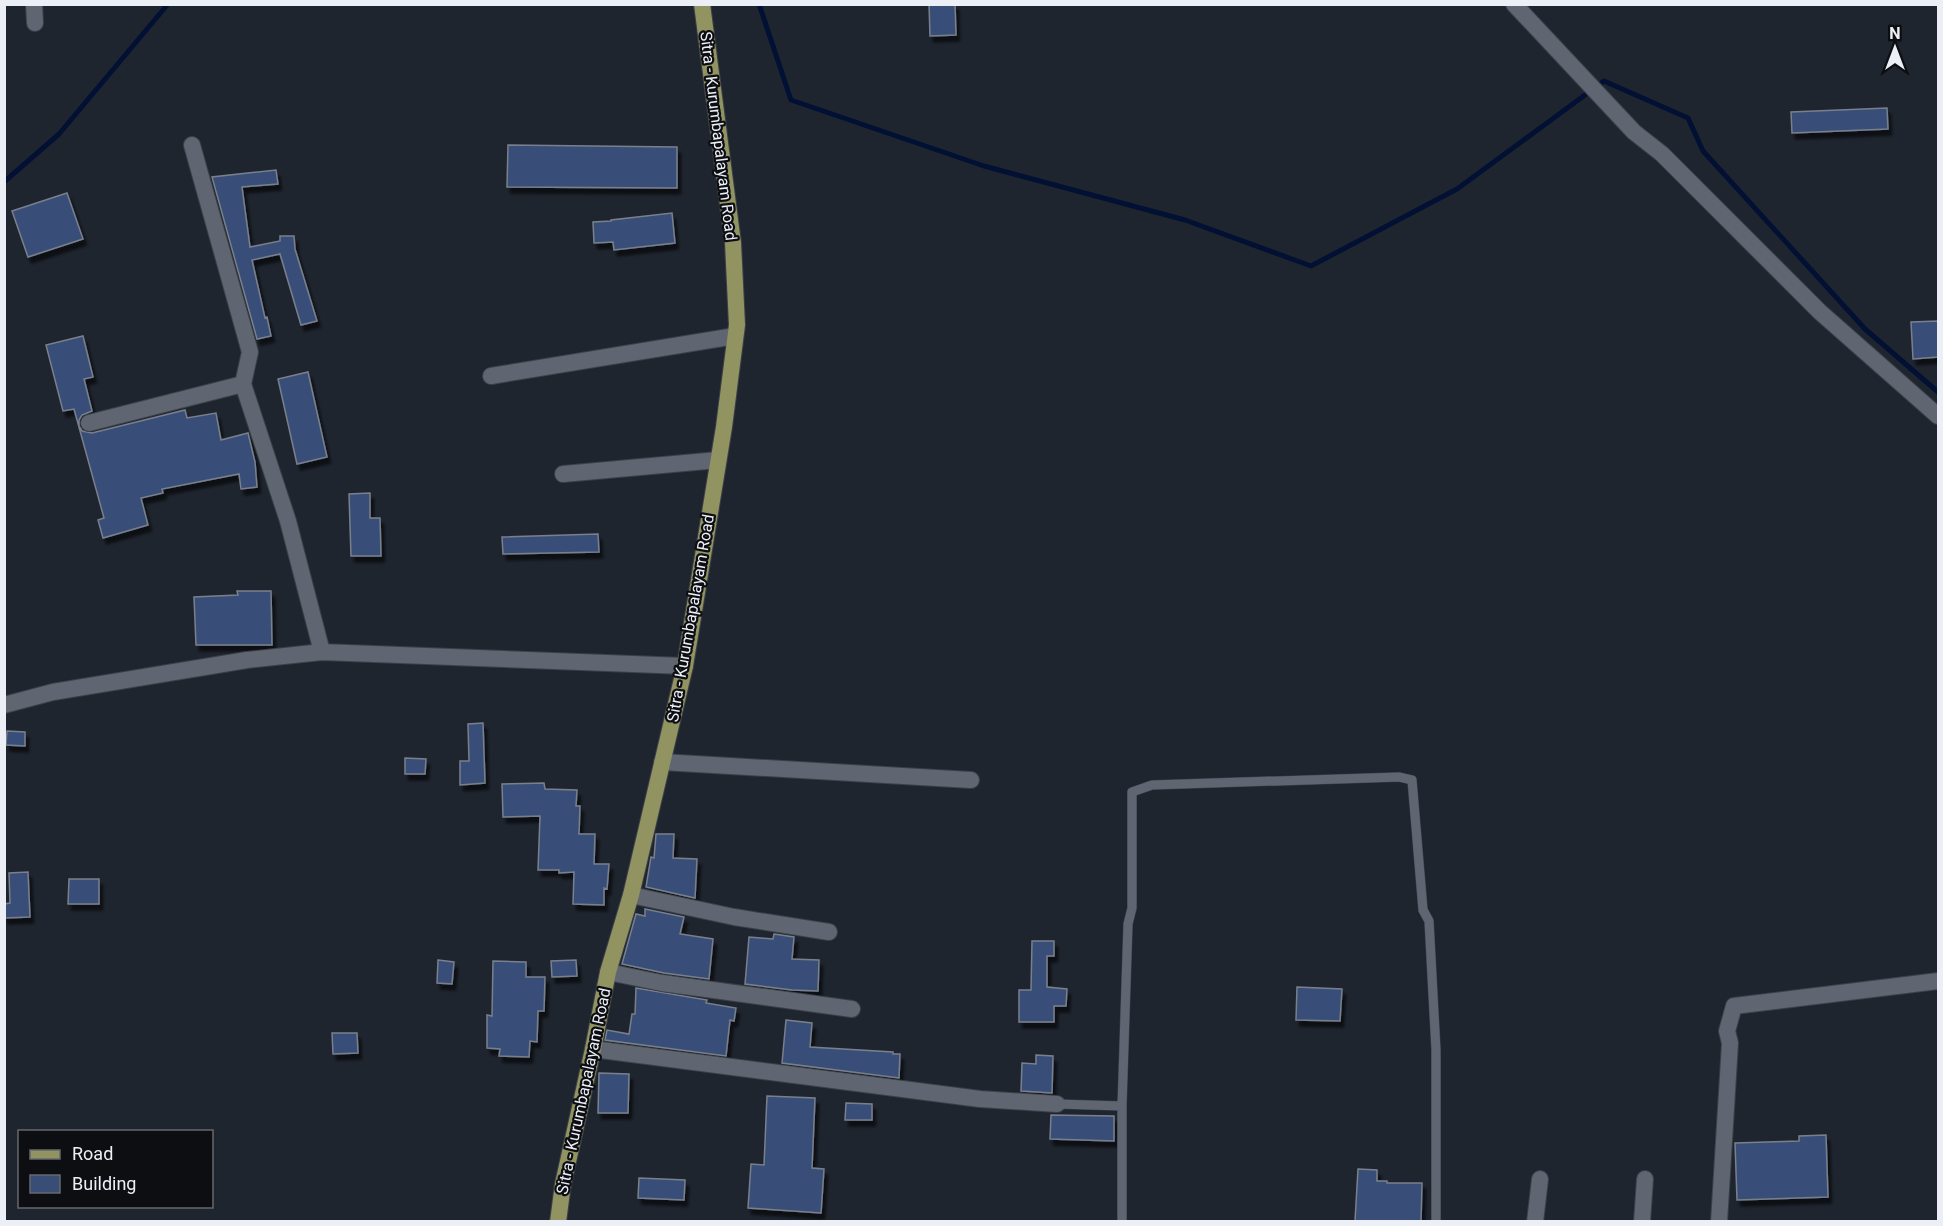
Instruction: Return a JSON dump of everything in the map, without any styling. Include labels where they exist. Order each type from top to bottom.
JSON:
[{"type":"main road","name":"Sitra - Kurumbapalayam Road","points":[[558,1221],[563,1184],[594,1049],[608,972],[630,895],[685,666],[737,325],[733,243],[702,4]]},
{"type":"street","points":[[34,4],[35,23]]},
{"type":"street","points":[[1514,4],[1634,132],[1662,154],[1820,312],[1938,416]]},
{"type":"street","points":[[192,145],[250,352],[243,384],[288,521],[322,652]]},
{"type":"street","points":[[491,376],[735,336]]},
{"type":"street","points":[[89,423],[243,384]]},
{"type":"street","points":[[563,474],[718,460]]},
{"type":"street","points":[[4,705],[53,692],[247,660],[322,652],[685,666]]},
{"type":"street","points":[[662,762],[971,780]]},
{"type":"street","points":[[630,895],[734,917],[829,932]]},
{"type":"street","points":[[608,972],[662,983],[852,1009]]},
{"type":"street","points":[[1719,1221],[1730,1043],[1727,1031],[1734,1006],[1938,981]]},
{"type":"street","points":[[594,1049],[980,1099],[1057,1104]]},
{"type":"street","points":[[1535,1221],[1540,1179]]},
{"type":"street","points":[[1642,1221],[1645,1179]]},
{"type":"lane","points":[[1122,1221],[1122,1106],[1128,924],[1132,908],[1132,792],[1152,785],[1399,777],[1412,780],[1423,910],[1429,921],[1436,1050],[1436,1221]]},
{"type":"lane","points":[[1057,1104],[1122,1106]]},
{"type":"building","points":[[929,4],[955,4],[956,35],[930,36]]},
{"type":"building","points":[[1887,108],[1888,129],[1792,133],[1791,112]]},
{"type":"building","points":[[508,145],[677,147],[677,188],[507,187]]},
{"type":"building","points":[[276,170],[278,184],[242,187],[250,247],[280,241],[280,236],[294,236],[295,249],[317,321],[301,325],[280,254],[252,260],[271,336],[257,339],[212,177]]},
{"type":"building","points":[[67,193],[83,239],[28,257],[12,211]]},
{"type":"building","points":[[672,213],[675,243],[614,250],[613,242],[594,243],[593,222]]},
{"type":"building","points":[[1938,321],[1938,357],[1913,359],[1911,322]]},
{"type":"building","points":[[83,336],[93,377],[84,379],[92,411],[82,415],[79,420],[82,431],[92,433],[185,410],[187,418],[216,413],[221,440],[248,433],[255,462],[257,487],[241,489],[239,474],[162,489],[163,493],[141,498],[148,525],[103,538],[98,520],[104,518],[74,409],[63,411],[46,345]]},
{"type":"building","points":[[308,372],[327,457],[297,464],[278,379]]},
{"type":"building","points":[[370,493],[370,518],[380,518],[381,556],[351,556],[349,494]]},
{"type":"building","points":[[598,534],[599,552],[503,554],[502,537]]},
{"type":"building","points":[[237,591],[271,591],[272,645],[196,645],[194,597],[238,595]]},
{"type":"building","points":[[483,723],[485,783],[460,785],[460,761],[469,761],[468,724]]},
{"type":"building","points":[[7,731],[25,732],[25,746],[6,745]]},
{"type":"building","points":[[405,758],[426,759],[425,774],[405,774]]},
{"type":"building","points":[[544,783],[545,789],[577,790],[576,806],[580,806],[579,834],[595,834],[594,864],[609,864],[607,889],[604,888],[604,905],[573,904],[574,872],[559,873],[559,870],[538,870],[540,816],[503,817],[502,784]]},
{"type":"building","points":[[656,834],[674,834],[673,858],[697,859],[695,898],[646,887],[651,857],[654,858]]},
{"type":"building","points":[[28,872],[30,917],[4,918],[4,904],[10,903],[9,873]]},
{"type":"building","points":[[69,879],[99,879],[99,904],[68,904]]},
{"type":"building","points":[[645,909],[684,917],[680,934],[713,939],[709,979],[622,964],[636,914],[645,916]]},
{"type":"building","points":[[774,934],[794,937],[792,959],[819,960],[818,991],[745,984],[749,937],[773,939]]},
{"type":"building","points":[[1032,941],[1054,941],[1054,956],[1047,956],[1047,987],[1067,989],[1066,1006],[1054,1006],[1054,1022],[1019,1022],[1019,990],[1031,990]]},
{"type":"building","points":[[438,960],[454,962],[452,984],[437,983]]},
{"type":"building","points":[[576,960],[577,976],[552,977],[551,961]]},
{"type":"building","points":[[493,961],[526,962],[526,977],[545,977],[544,1011],[538,1011],[537,1042],[530,1041],[529,1057],[499,1056],[500,1049],[487,1048],[487,1015],[492,1016]]},
{"type":"building","points":[[1297,987],[1342,989],[1340,1021],[1296,1020]]},
{"type":"building","points":[[636,988],[707,1000],[706,1003],[736,1008],[734,1021],[730,1020],[726,1056],[605,1040],[607,1030],[629,1034],[632,1014],[635,1014]]},
{"type":"building","points":[[786,1020],[812,1023],[810,1047],[900,1054],[899,1078],[782,1063]]},
{"type":"building","points":[[332,1033],[357,1033],[358,1053],[333,1054]]},
{"type":"building","points":[[1036,1055],[1053,1056],[1052,1093],[1021,1091],[1022,1063],[1036,1064]]},
{"type":"building","points":[[599,1073],[629,1074],[628,1113],[598,1113]]},
{"type":"building","points":[[767,1096],[815,1098],[812,1168],[824,1169],[821,1213],[748,1208],[751,1164],[764,1165]]},
{"type":"building","points":[[846,1103],[872,1104],[872,1120],[845,1120]]},
{"type":"building","points":[[1051,1115],[1114,1116],[1114,1141],[1050,1139]]},
{"type":"building","points":[[1826,1135],[1828,1197],[1737,1200],[1735,1143],[1799,1141],[1799,1136]]},
{"type":"building","points":[[1358,1169],[1377,1170],[1377,1181],[1422,1183],[1421,1221],[1355,1221]]},
{"type":"building","points":[[639,1178],[685,1180],[684,1200],[638,1198]]},
{"type":"waterway","points":[[4,182],[59,134],[168,4]]},
{"type":"waterway","points":[[759,4],[791,100],[984,166],[1185,220],[1311,266],[1457,189],[1604,81],[1688,118],[1703,151],[1865,329],[1938,392]]}]
